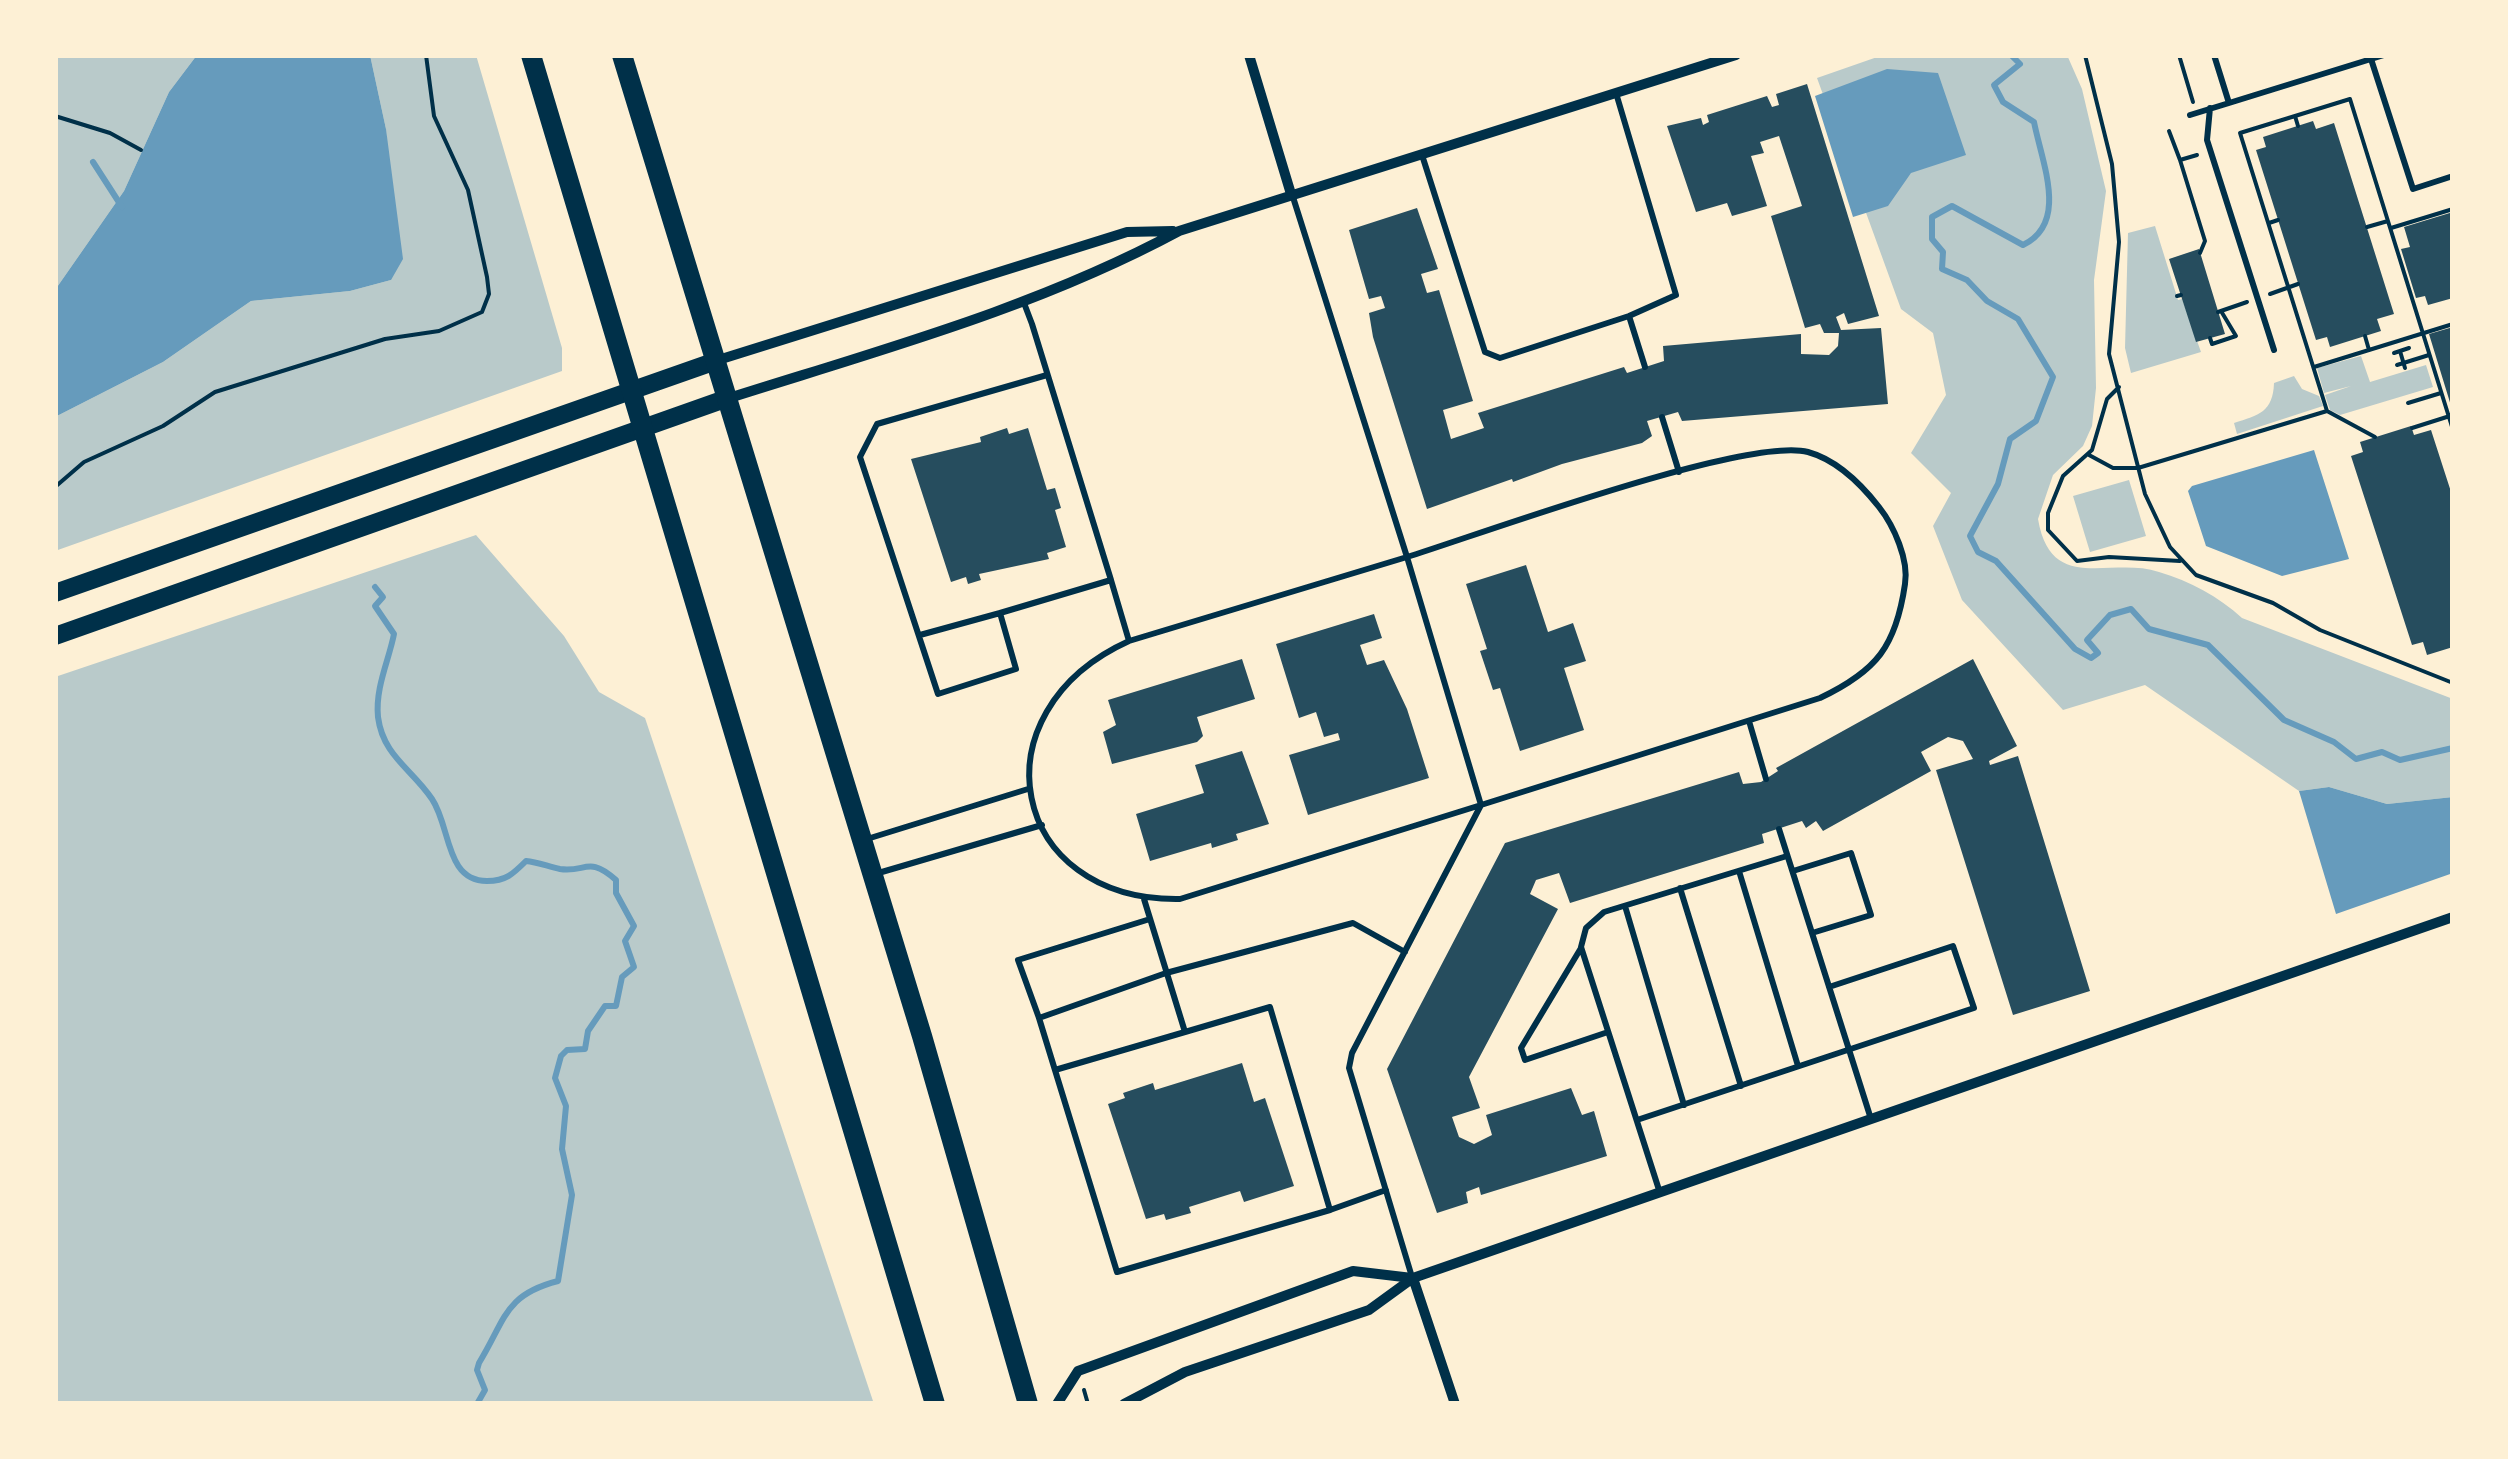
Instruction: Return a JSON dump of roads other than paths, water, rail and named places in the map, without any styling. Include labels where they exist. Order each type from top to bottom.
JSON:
[{"type":"main road","points":[[531,55],[935,1404]]},
{"type":"main road","points":[[622,55],[862,840],[1028,1404]]},
{"type":"street","points":[[1249,55],[1292,194]]},
{"type":"street","points":[[55,636],[645,426],[1024,303],[1179,231],[1736,55]]},
{"type":"street","points":[[55,594],[713,362],[1127,232],[1179,231]]},
{"type":"street","points":[[1124,1404],[1185,1372],[1369,1310],[1412,1278],[2453,917]]},
{"type":"street","points":[[1058,1404],[1078,1371],[1353,1271],[1412,1278]]},
{"type":"street","points":[[1412,1278],[1456,1404]]},
{"type":"lane","points":[[2214,55],[2229,103]]},
{"type":"lane","points":[[2193,114],[2384,55]]},
{"type":"lane","points":[[2371,59],[2414,189],[2453,176]]},
{"type":"lane","points":[[1422,154],[1485,352],[1500,358],[1629,316],[1676,295],[1616,93]]},
{"type":"lane","points":[[2210,108],[2207,140],[2274,350]]},
{"type":"lane","points":[[1292,194],[1407,557],[1480,806],[1349,1068],[1412,1278]]},
{"type":"lane","points":[[1024,303],[1129,641]]},
{"type":"lane","points":[[1629,316],[1645,367]]},
{"type":"lane","points":[[1000,613],[1016,670],[938,694],[860,458],[877,424],[1047,375]]},
{"type":"lane","points":[[1662,417],[1679,472]]},
{"type":"lane","points":[[1786,449],[1810,452],[1863,486],[1885,514],[1906,576],[1899,625],[1880,658],[1854,682],[1820,698],[1180,899],[1144,899],[1081,871],[1042,825],[1028,789],[1030,744],[1045,710],[1068,679],[1092,658],[1129,641],[1679,472],[1786,449]]},
{"type":"lane","points":[[920,635],[1112,580]]},
{"type":"lane","points":[[1749,721],[1766,779]]},
{"type":"lane","points":[[862,840],[1028,789]]},
{"type":"lane","points":[[872,875],[1042,825]]},
{"type":"lane","points":[[1779,829],[1872,1120]]},
{"type":"lane","points":[[1793,871],[1852,853],[1871,916],[1812,934]]},
{"type":"lane","points":[[1608,1032],[1525,1060],[1521,1048],[1594,918],[1788,856]]},
{"type":"lane","points":[[1739,871],[1798,1066]]},
{"type":"lane","points":[[1680,888],[1740,1086]]},
{"type":"lane","points":[[1144,899],[1184,1032]]},
{"type":"lane","points":[[1625,906],[1684,1105]]},
{"type":"lane","points":[[1150,919],[1018,960],[1117,1272],[1386,1190]]},
{"type":"lane","points":[[1039,1018],[1166,973],[1353,923],[1405,952]]},
{"type":"lane","points":[[1637,1120],[1974,1008],[1953,946],[1829,987]]},
{"type":"lane","points":[[1581,947],[1660,1194]]},
{"type":"lane","points":[[1055,1070],[1270,1007],[1330,1210]]},
{"type":"water","points":[[197,55],[370,55],[386,129],[403,259],[391,280],[350,291],[251,301],[163,362],[55,417],[55,290],[124,191],[169,92]]},
{"type":"water","points":[[1887,69],[1938,73],[1966,155],[1911,173],[1888,206],[1853,217],[1815,96]]},
{"type":"water","points":[[2314,450],[2349,559],[2282,576],[2206,546],[2188,491],[2192,486]]},
{"type":"water","points":[[2329,787],[2387,804],[2453,797],[2453,873],[2336,914],[2299,791]]},
{"type":"waterway","points":[[2011,55],[2020,64],[1994,85],[2003,102],[2034,122],[2049,191],[2045,222],[2037,235],[2023,245],[1952,206],[1932,217],[1932,239],[1943,252],[1942,269],[1967,280],[1987,301],[2018,319],[2053,377],[2036,421],[2010,439],[1998,484],[1970,536],[1978,552],[1996,561],[2075,649],[2091,658],[2098,653],[2087,640],[2110,615],[2131,609],[2149,629],[2208,645],[2284,720],[2334,742],[2356,759],[2382,752],[2400,760],[2453,748]]},
{"type":"waterway","points":[[93,162],[122,207]]},
{"type":"waterway","points":[[375,587],[383,597],[375,606],[394,634],[379,695],[381,730],[392,752],[432,799],[463,872],[473,879],[487,881],[509,876],[526,861],[569,870],[599,868],[616,880],[616,893],[634,926],[625,941],[634,967],[622,977],[616,1006],[605,1006],[588,1031],[585,1049],[567,1050],[561,1056],[555,1078],[566,1106],[562,1149],[572,1195],[558,1281],[527,1294],[508,1311],[479,1363],[477,1370],[485,1390],[477,1404]]}]
